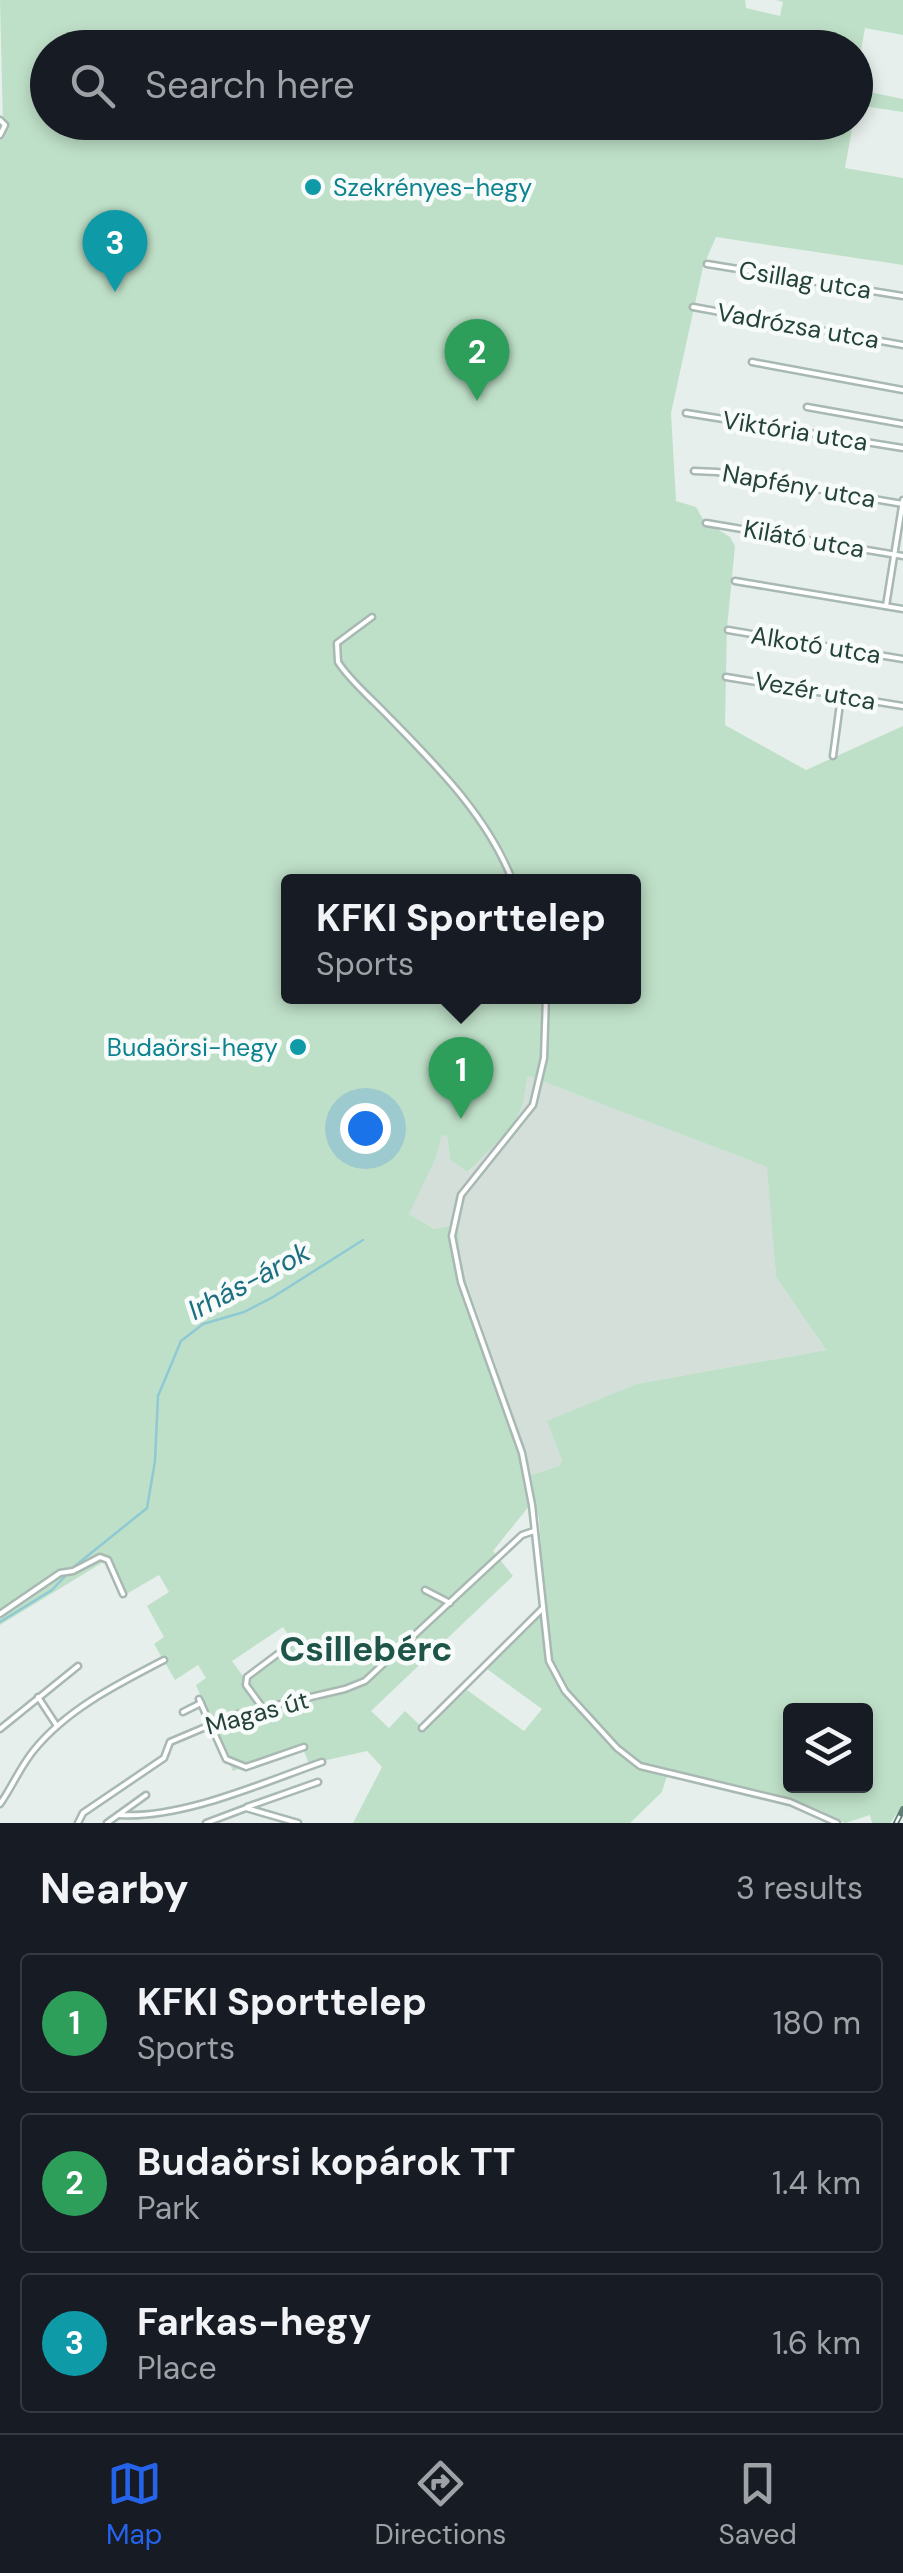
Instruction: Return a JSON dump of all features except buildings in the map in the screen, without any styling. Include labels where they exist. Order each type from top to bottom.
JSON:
[{"type":"street","points":[[0,120],[4,126],[0,135]]},
{"type":"street","name":"Csillag utca","points":[[707,264],[903,296]]},
{"type":"street","name":"Vadrózsa utca","points":[[694,307],[903,345]]},
{"type":"street","points":[[752,362],[903,390]]},
{"type":"street","points":[[807,407],[903,424]]},
{"type":"street","name":"Viktória utca","points":[[686,413],[903,448]]},
{"type":"street","name":"Napfény utca","points":[[694,471],[708,470],[903,503]]},
{"type":"street","points":[[886,606],[903,503]]},
{"type":"street","name":"Kilátó utca","points":[[706,523],[903,556]]},
{"type":"street","points":[[735,581],[903,609]]},
{"type":"street","points":[[372,618],[338,643],[338,662],[436,765],[485,826],[508,874]]},
{"type":"street","name":"Alkotó utca","points":[[728,630],[903,659]]},
{"type":"street","name":"Vezér utca","points":[[726,676],[903,706]]},
{"type":"street","points":[[833,756],[841,696]]},
{"type":"street","points":[[546,1004],[544,1058],[533,1104],[461,1195],[452,1236],[461,1282],[522,1453],[546,1651],[556,1677],[632,1761],[657,1773],[794,1803],[837,1823]]},
{"type":"street","name":"Magas út","points":[[78,1823],[82,1813],[164,1758],[170,1742],[262,1706],[326,1694],[365,1681],[522,1535],[534,1532]]},
{"type":"street","points":[[0,1614],[62,1572],[74,1571],[100,1557],[108,1560],[124,1594]]},
{"type":"street","points":[[425,1590],[450,1603]]},
{"type":"street","points":[[443,1602],[444,1609]]},
{"type":"street","points":[[422,1728],[542,1609]]},
{"type":"street","points":[[262,1706],[246,1685],[247,1677],[288,1647]]},
{"type":"street","points":[[0,1804],[26,1760],[57,1727],[89,1702],[164,1660]]},
{"type":"street","points":[[0,1729],[78,1666]]},
{"type":"street","points":[[38,1697],[57,1727]]},
{"type":"street","points":[[183,1712],[201,1700],[226,1759],[246,1767],[304,1747]]},
{"type":"street","points":[[119,1815],[199,1803],[322,1762]]},
{"type":"street","points":[[206,1823],[318,1782]]},
{"type":"street","points":[[108,1823],[146,1795]]},
{"type":"street","points":[[246,1808],[298,1823]]},
{"type":"shaded area","points":[[528,1076],[768,1167],[776,1277],[826,1350],[636,1384],[548,1421],[562,1460],[559,1466],[530,1475],[460,1262],[456,1224],[436,1229],[408,1214],[436,1158],[442,1134],[447,1136],[450,1160],[469,1172],[523,1104]]},
{"type":"green space","points":[[0,0],[745,0],[746,8],[780,16],[783,2],[776,0],[903,0],[903,35],[865,28],[30,30],[30,140],[850,140],[845,168],[903,178],[903,265],[716,237],[703,267],[671,413],[676,501],[696,507],[704,521],[730,537],[735,546],[727,628],[725,725],[806,770],[903,726],[903,1805],[890,1823],[872,1823],[870,1815],[845,1823],[793,1799],[668,1772],[662,1792],[630,1823],[353,1823],[382,1767],[367,1751],[309,1764],[302,1746],[233,1771],[196,1685],[206,1678],[198,1665],[175,1680],[154,1644],[164,1637],[147,1606],[169,1592],[159,1575],[123,1596],[105,1561],[0,1625]],"holes":[[[528,1076],[767,1167],[776,1277],[826,1350],[636,1384],[547,1421],[562,1460],[559,1466],[530,1475],[460,1262],[458,1224],[435,1229],[409,1214],[436,1158],[442,1135],[447,1136],[450,1160],[468,1172],[513,1125],[523,1104]],[[534,1500],[539,1519],[545,1609],[487,1669],[542,1709],[524,1731],[467,1690],[425,1730],[405,1711],[389,1728],[371,1711],[513,1576],[493,1551]],[[283,1627],[295,1644],[245,1679],[232,1661]]]},
{"type":"green space","points":[[873,93],[903,99],[903,112],[873,107]]},
{"type":"waterway","name":"Irhás-árok","points":[[70,1570],[147,1508],[155,1461],[158,1396],[181,1341],[203,1324],[244,1312],[273,1297],[363,1240]]},
{"type":"waterway","name":"Irhás-árok","points":[[0,1622],[52,1590],[66,1575]]},
{"type":"railway","points":[[896,1823],[903,1809]]},
{"type":"place","name":"Szekrényes-hegy","points":[[313,187]]},
{"type":"place","name":"Farkas-hegy","points":[[115,292]]},
{"type":"place","name":"Budaörsi kopárok TT","points":[[477,401]]},
{"type":"place","name":"Budaörsi-hegy","points":[[298,1047]]},
{"type":"place","name":"KFKI Sporttelep","points":[[461,1119]]},
{"type":"district","name":"Csillebérc","points":[[366,1649]]}]
